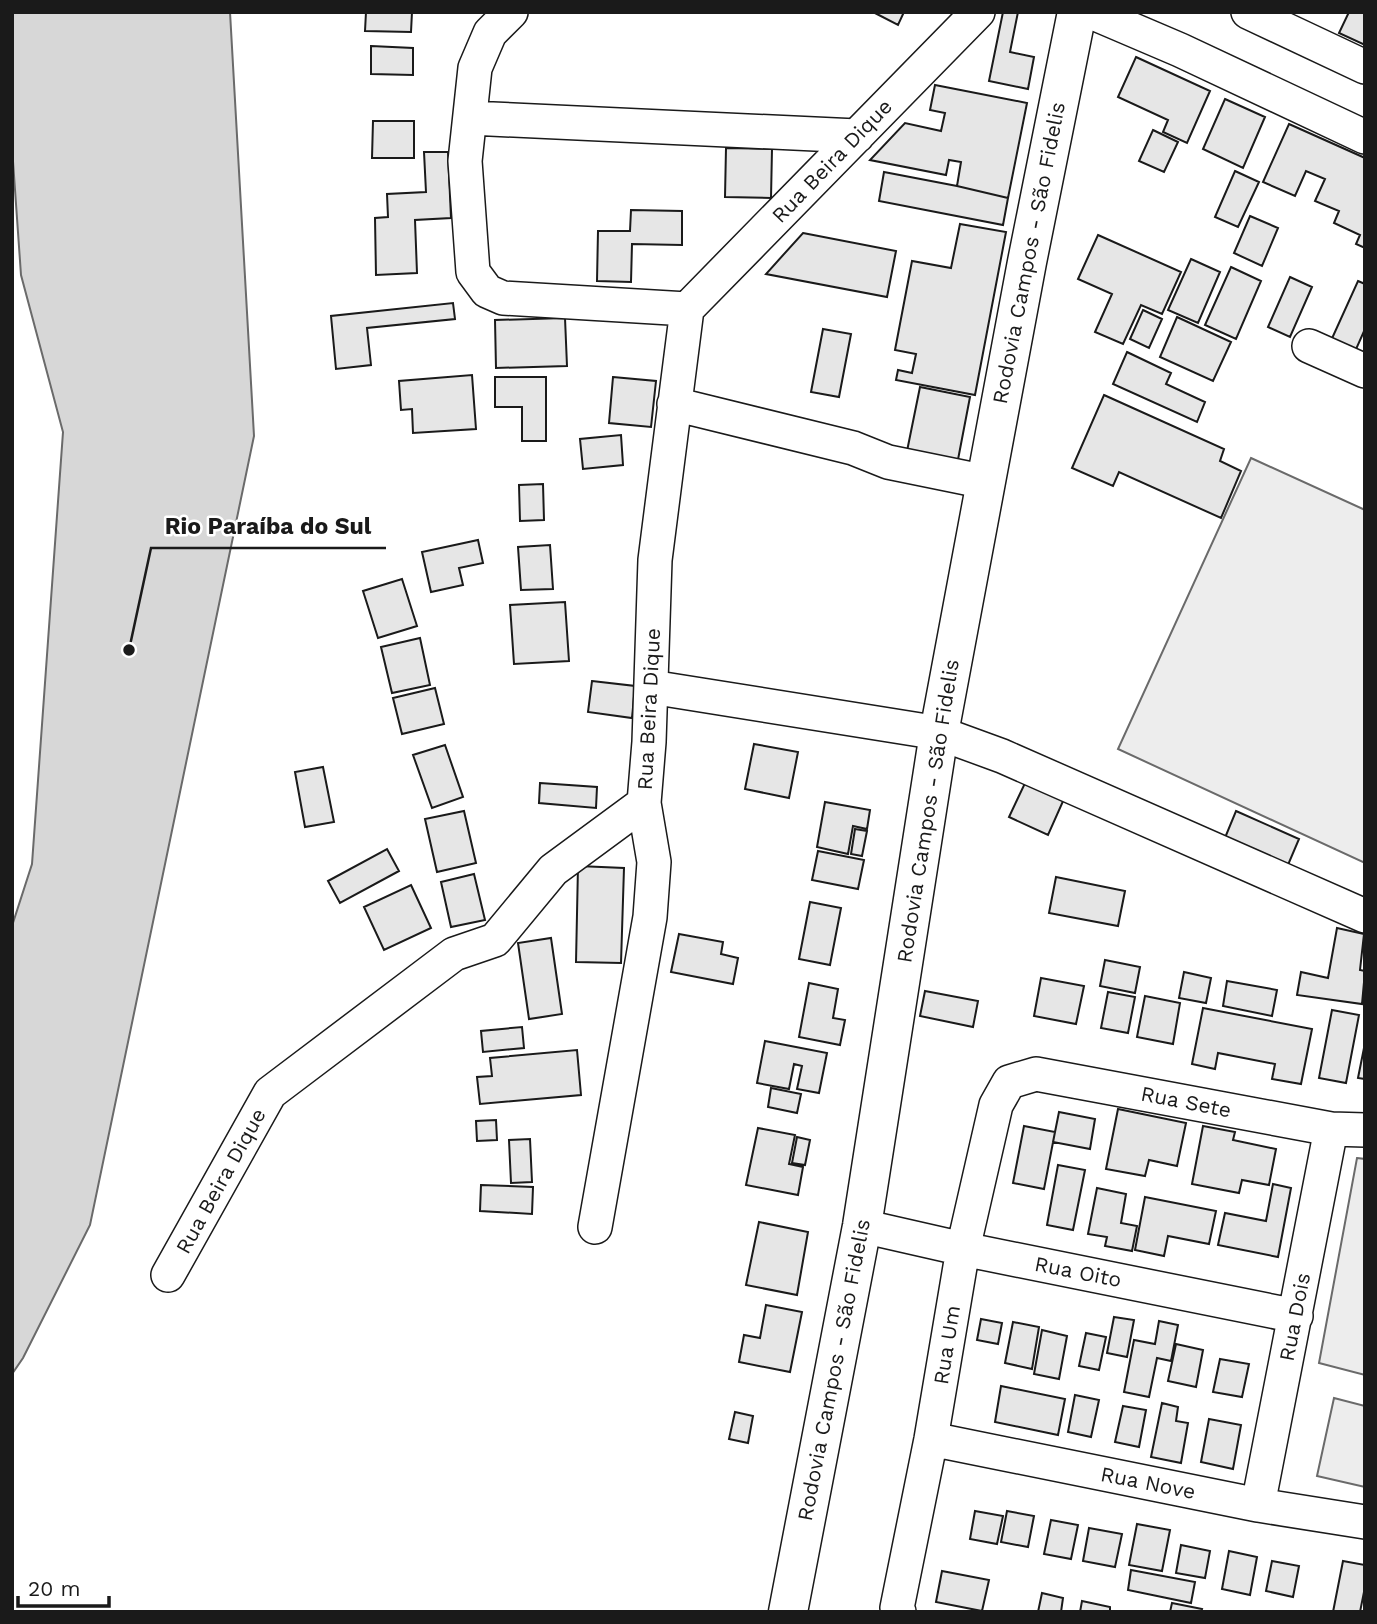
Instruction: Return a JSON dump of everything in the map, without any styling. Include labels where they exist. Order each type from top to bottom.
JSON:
[{"type":"main road","name":"Rodovia Campos - São Fidelis","points":[[788,1612],[862,1226],[939,733],[1027,262],[1077,12]]},
{"type":"street","points":[[511,12],[490,33],[475,68],[465,161],[473,272],[487,291],[503,298],[687,309]]},
{"type":"street","name":"Rua Beira Dique","points":[[168,1275],[270,1093],[454,954],[495,940],[553,870],[644,803],[649,742],[655,559],[687,309],[978,12]]},
{"type":"street","points":[[1091,12],[1180,50],[1365,137]]},
{"type":"street","points":[[1248,12],[1365,67]]},
{"type":"street","points":[[470,118],[857,136]]},
{"type":"street","points":[[1309,345],[1365,371]]},
{"type":"street","points":[[674,404],[853,448],[888,461],[986,481]]},
{"type":"street","points":[[651,687],[939,733],[1002,756],[1365,916]]},
{"type":"street","points":[[595,1227],[650,917],[654,862],[644,803]]},
{"type":"street","name":"Rua Sete","points":[[1009,1082],[1036,1073],[1331,1129],[1365,1130]]},
{"type":"street","name":"Rua Um","points":[[899,1612],[897,1608],[931,1439],[963,1249],[996,1105],[1009,1082]]},
{"type":"street","name":"Rua Dois","points":[[1258,1506],[1331,1129]]},
{"type":"street","name":"Rua Oito","points":[[862,1226],[1296,1317]]},
{"type":"street","name":"Rua Nove","points":[[931,1439],[1258,1506],[1365,1522]]},
{"type":"shaded area","points":[[12,12],[230,12],[254,436],[90,1225],[23,1358],[12,1374],[12,926],[32,864],[63,432],[21,275],[12,147]]},
{"type":"shaded area","points":[[1251,458],[1365,510],[1365,863],[1118,749]]},
{"type":"shaded area","points":[[1357,1158],[1365,1159],[1365,1375],[1319,1363]]},
{"type":"shaded area","points":[[1334,1398],[1365,1406],[1365,1487],[1317,1476]]},
{"type":"building","points":[[366,12],[412,12],[411,32],[365,31]]},
{"type":"building","points":[[873,12],[904,12],[898,25]]},
{"type":"building","points":[[1003,12],[1018,12],[1010,52],[1034,57],[1028,89],[989,81]]},
{"type":"building","points":[[1349,12],[1365,12],[1365,45],[1339,33]]},
{"type":"building","points":[[371,46],[413,48],[413,75],[371,74]]},
{"type":"building","points":[[1136,57],[1210,91],[1187,143],[1163,132],[1168,120],[1118,97]]},
{"type":"building","points":[[935,85],[1027,103],[1008,198],[957,186],[961,162],[949,160],[946,175],[870,160],[905,123],[941,131],[945,113],[930,110]]},
{"type":"building","points":[[1225,99],[1265,117],[1243,168],[1203,149]]},
{"type":"building","points":[[373,121],[414,121],[414,158],[372,158]]},
{"type":"building","points":[[1289,124],[1365,158],[1365,248],[1356,244],[1360,235],[1334,223],[1339,211],[1315,201],[1325,179],[1306,171],[1295,196],[1263,182]]},
{"type":"building","points":[[1153,130],[1178,142],[1164,172],[1139,161]]},
{"type":"building","points":[[726,148],[772,149],[771,198],[725,197]]},
{"type":"building","points":[[424,152],[448,152],[451,218],[415,220],[417,273],[376,275],[375,218],[388,217],[387,194],[426,192]]},
{"type":"building","points":[[1235,171],[1259,182],[1238,227],[1215,217]]},
{"type":"building","points":[[884,172],[1008,198],[1003,225],[879,201]]},
{"type":"building","points":[[631,210],[682,211],[682,245],[632,244],[631,282],[597,281],[598,231],[630,231]]},
{"type":"building","points":[[1250,216],[1278,228],[1262,266],[1234,253]]},
{"type":"building","points":[[960,224],[1006,232],[975,395],[896,380],[898,370],[912,373],[916,354],[895,350],[912,261],[951,268]]},
{"type":"building","points":[[803,233],[896,251],[887,297],[766,274]]},
{"type":"building","points":[[1098,235],[1181,272],[1162,314],[1141,305],[1123,344],[1095,332],[1112,294],[1078,279]]},
{"type":"building","points":[[1191,259],[1220,272],[1198,323],[1168,310]]},
{"type":"building","points":[[1231,267],[1261,281],[1236,339],[1205,325]]},
{"type":"building","points":[[1290,277],[1312,287],[1290,337],[1268,327]]},
{"type":"building","points":[[1358,281],[1365,284],[1365,329],[1353,356],[1329,345]]},
{"type":"building","points":[[453,303],[455,319],[367,328],[371,365],[336,369],[331,316]]},
{"type":"building","points":[[1143,310],[1162,319],[1149,348],[1130,339]]},
{"type":"building","points":[[1177,317],[1231,342],[1213,381],[1160,357]]},
{"type":"building","points":[[565,318],[567,366],[496,368],[495,320]]},
{"type":"building","points":[[823,329],[851,334],[839,397],[811,392]]},
{"type":"building","points":[[1127,352],[1171,373],[1166,384],[1205,402],[1197,422],[1113,384]]},
{"type":"building","points":[[472,375],[476,429],[413,433],[412,409],[401,410],[399,381]]},
{"type":"building","points":[[495,377],[546,377],[546,441],[522,441],[522,407],[495,407]]},
{"type":"building","points":[[613,377],[656,381],[651,427],[609,423]]},
{"type":"building","points":[[920,387],[970,397],[956,470],[905,461]]},
{"type":"building","points":[[1104,395],[1224,449],[1220,461],[1241,471],[1221,518],[1119,472],[1113,486],[1072,468]]},
{"type":"building","points":[[621,435],[623,465],[583,469],[580,439]]},
{"type":"building","points":[[543,484],[544,520],[520,521],[519,485]]},
{"type":"building","points":[[478,540],[483,563],[459,568],[463,585],[431,592],[422,552]]},
{"type":"building","points":[[550,545],[553,589],[521,590],[518,547]]},
{"type":"building","points":[[402,579],[417,626],[378,638],[363,591]]},
{"type":"building","points":[[565,602],[569,661],[514,664],[510,605]]},
{"type":"building","points":[[420,638],[430,685],[392,693],[381,647]]},
{"type":"building","points":[[592,681],[635,686],[632,718],[588,712]]},
{"type":"building","points":[[435,688],[444,724],[402,734],[393,698]]},
{"type":"building","points":[[754,744],[798,752],[789,798],[745,789]]},
{"type":"building","points":[[445,745],[463,797],[432,808],[413,755]]},
{"type":"building","points":[[323,767],[334,822],[305,827],[295,772]]},
{"type":"building","points":[[1026,781],[1064,799],[1048,835],[1009,817]]},
{"type":"building","points":[[540,783],[597,787],[596,808],[539,803]]},
{"type":"building","points":[[825,802],[870,810],[867,829],[853,826],[848,854],[817,847]]},
{"type":"building","points":[[464,811],[476,863],[437,872],[425,819]]},
{"type":"building","points":[[1236,811],[1299,839],[1285,872],[1222,845]]},
{"type":"building","points":[[855,829],[867,831],[862,856],[851,854]]},
{"type":"building","points":[[387,849],[399,871],[340,903],[328,881]]},
{"type":"building","points":[[818,851],[864,860],[858,889],[812,880]]},
{"type":"building","points":[[578,866],[624,868],[621,963],[576,962]]},
{"type":"building","points":[[474,874],[485,920],[451,927],[441,882]]},
{"type":"building","points":[[1056,877],[1125,891],[1118,926],[1049,913]]},
{"type":"building","points":[[411,885],[431,928],[384,950],[364,907]]},
{"type":"building","points":[[810,902],[841,908],[830,965],[799,959]]},
{"type":"building","points":[[1337,928],[1364,934],[1360,970],[1365,971],[1362,1004],[1297,995],[1301,972],[1328,978]]},
{"type":"building","points":[[679,934],[723,942],[721,954],[738,958],[733,984],[671,972]]},
{"type":"building","points":[[551,938],[562,1014],[529,1019],[518,943]]},
{"type":"building","points":[[1105,960],[1140,967],[1135,993],[1100,986]]},
{"type":"building","points":[[1184,972],[1211,978],[1206,1003],[1179,998]]},
{"type":"building","points":[[1041,978],[1084,986],[1076,1024],[1034,1016]]},
{"type":"building","points":[[1227,981],[1277,990],[1272,1016],[1223,1006]]},
{"type":"building","points":[[809,983],[838,989],[833,1018],[845,1020],[840,1045],[799,1037]]},
{"type":"building","points":[[925,991],[978,1001],[973,1027],[920,1016]]},
{"type":"building","points":[[1108,992],[1135,997],[1128,1033],[1101,1028]]},
{"type":"building","points":[[1145,996],[1180,1003],[1173,1044],[1137,1037]]},
{"type":"building","points":[[1203,1008],[1312,1029],[1301,1084],[1272,1079],[1275,1064],[1218,1053],[1215,1069],[1192,1064]]},
{"type":"building","points":[[1332,1010],[1359,1015],[1346,1083],[1319,1078]]},
{"type":"building","points":[[522,1027],[524,1048],[483,1052],[481,1031]]},
{"type":"building","points":[[765,1041],[827,1053],[819,1093],[797,1089],[802,1066],[794,1064],[789,1089],[757,1083]]},
{"type":"building","points":[[1365,1043],[1365,1079],[1358,1078]]},
{"type":"building","points":[[577,1050],[581,1095],[480,1104],[477,1077],[492,1076],[490,1058]]},
{"type":"building","points":[[771,1088],[801,1094],[797,1113],[768,1107]]},
{"type":"building","points":[[1118,1109],[1186,1123],[1177,1166],[1149,1160],[1145,1176],[1106,1169]]},
{"type":"building","points":[[1059,1112],[1095,1119],[1090,1149],[1053,1142]]},
{"type":"building","points":[[496,1120],[497,1140],[477,1141],[476,1121]]},
{"type":"building","points":[[1024,1126],[1055,1132],[1044,1189],[1013,1183]]},
{"type":"building","points":[[1203,1126],[1235,1132],[1233,1140],[1276,1149],[1269,1185],[1242,1180],[1239,1193],[1192,1184]]},
{"type":"building","points":[[758,1128],[795,1135],[789,1164],[803,1167],[798,1195],[746,1185]]},
{"type":"building","points":[[797,1137],[810,1140],[805,1165],[792,1163]]},
{"type":"building","points":[[530,1139],[532,1182],[511,1183],[509,1140]]},
{"type":"building","points":[[1058,1165],[1085,1170],[1073,1230],[1047,1225]]},
{"type":"building","points":[[1273,1184],[1291,1188],[1278,1257],[1218,1245],[1225,1213],[1266,1221]]},
{"type":"building","points":[[481,1185],[533,1187],[532,1214],[480,1211]]},
{"type":"building","points":[[1097,1188],[1126,1194],[1121,1223],[1137,1226],[1132,1251],[1105,1246],[1107,1237],[1088,1234]]},
{"type":"building","points":[[1145,1197],[1216,1211],[1209,1244],[1168,1236],[1164,1256],[1135,1250]]},
{"type":"building","points":[[759,1222],[808,1232],[797,1295],[746,1285]]},
{"type":"building","points":[[766,1305],[802,1312],[790,1372],[739,1362],[744,1335],[760,1338]]},
{"type":"building","points":[[1114,1317],[1134,1320],[1127,1357],[1107,1353]]},
{"type":"building","points":[[981,1319],[1002,1323],[998,1344],[977,1340]]},
{"type":"building","points":[[1159,1321],[1178,1325],[1171,1361],[1157,1358],[1149,1397],[1124,1392],[1134,1340],[1155,1344]]},
{"type":"building","points":[[1013,1322],[1039,1327],[1032,1369],[1005,1363]]},
{"type":"building","points":[[1042,1330],[1067,1336],[1059,1379],[1034,1374]]},
{"type":"building","points":[[1086,1333],[1106,1337],[1099,1370],[1079,1366]]},
{"type":"building","points":[[1176,1344],[1203,1350],[1196,1387],[1168,1381]]},
{"type":"building","points":[[1220,1359],[1249,1364],[1242,1397],[1213,1392]]},
{"type":"building","points":[[1001,1386],[1065,1399],[1058,1435],[995,1422]]},
{"type":"building","points":[[1075,1395],[1099,1400],[1091,1437],[1068,1432]]},
{"type":"building","points":[[1162,1403],[1178,1407],[1176,1421],[1188,1423],[1181,1463],[1151,1457]]},
{"type":"building","points":[[1123,1406],[1146,1410],[1139,1447],[1115,1442]]},
{"type":"building","points":[[735,1412],[753,1416],[748,1443],[729,1439]]},
{"type":"building","points":[[1209,1419],[1241,1425],[1233,1469],[1201,1462]]},
{"type":"building","points":[[975,1511],[1003,1516],[997,1544],[970,1539]]},
{"type":"building","points":[[1007,1511],[1034,1516],[1028,1547],[1001,1542]]},
{"type":"building","points":[[1051,1520],[1078,1525],[1071,1559],[1044,1554]]},
{"type":"building","points":[[1137,1524],[1170,1530],[1162,1571],[1129,1565]]},
{"type":"building","points":[[1089,1528],[1122,1534],[1115,1567],[1083,1561]]},
{"type":"building","points":[[1181,1545],[1210,1551],[1205,1578],[1176,1573]]},
{"type":"building","points":[[1229,1551],[1257,1557],[1250,1595],[1222,1589]]},
{"type":"building","points":[[1272,1561],[1299,1566],[1293,1597],[1266,1591]]},
{"type":"building","points":[[1343,1561],[1365,1565],[1365,1587],[1360,1612],[1333,1612]]},
{"type":"building","points":[[1131,1570],[1195,1582],[1191,1603],[1128,1590]]},
{"type":"building","points":[[942,1571],[989,1580],[982,1611],[936,1602]]},
{"type":"building","points":[[1042,1593],[1063,1598],[1061,1612],[1038,1612]]},
{"type":"building","points":[[1082,1601],[1110,1607],[1110,1612],[1080,1612]]},
{"type":"building","points":[[1172,1603],[1202,1609],[1201,1612],[1170,1612]]},
{"type":"place","name":"Rio Paraíba do Sul","points":[[129,650]]}]
